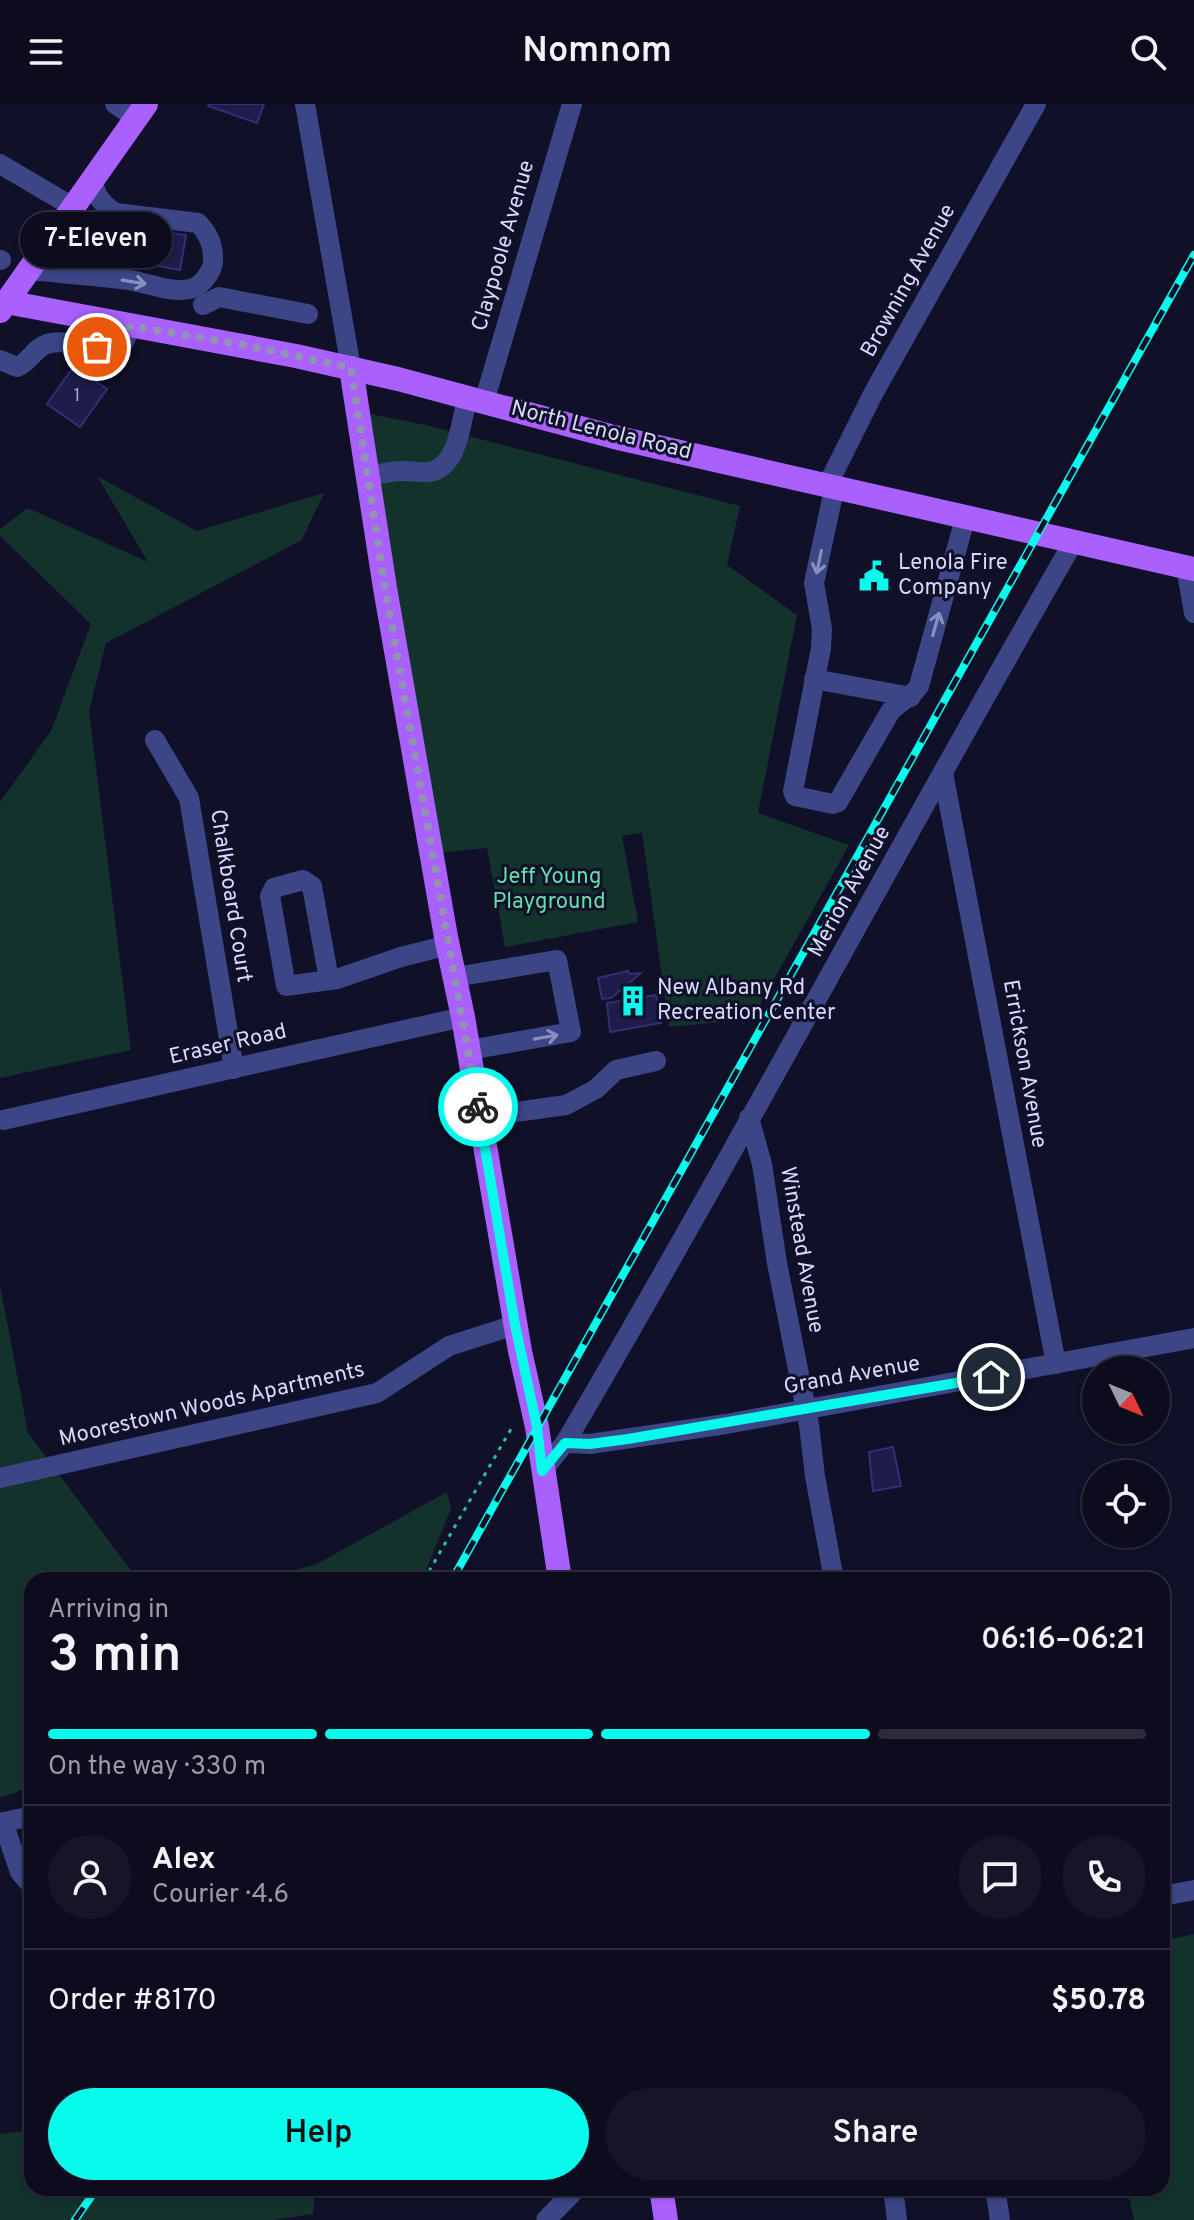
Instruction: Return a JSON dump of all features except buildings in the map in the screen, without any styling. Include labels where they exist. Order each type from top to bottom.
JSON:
[{"type":"main road","points":[[2,305],[141,111]]},
{"type":"main road","name":"North Lenola Road","points":[[2,305],[199,337],[351,368],[614,437],[1190,568]]},
{"type":"main road","points":[[351,368],[366,476],[515,1325],[535,1421],[559,1572]]},
{"type":"main road","points":[[662,2196],[666,2220]]},
{"type":"street","points":[[115,104],[141,111]]},
{"type":"street","points":[[305,104],[351,368]]},
{"type":"street","name":"Claypoole Avenue","points":[[366,476],[395,471],[432,472],[450,458],[476,400],[572,104]]},
{"type":"street","name":"Browning Avenue","points":[[911,697],[897,704],[890,712],[838,802],[833,804],[795,796],[793,791],[822,629],[814,583],[832,485],[874,392],[1036,104]]},
{"type":"street","points":[[0,164],[73,207]]},
{"type":"street","points":[[29,270],[102,277],[174,289],[192,289],[202,283],[213,266],[212,248],[208,233],[198,223],[116,213],[105,207],[93,179]]},
{"type":"street","points":[[102,277],[99,267],[101,242],[116,213]]},
{"type":"street","points":[[199,337],[204,318],[202,283]]},
{"type":"street","points":[[203,305],[219,297],[308,314]]},
{"type":"street","points":[[57,342],[63,313]]},
{"type":"street","points":[[0,360],[17,367],[27,364],[39,347],[57,342],[113,346],[125,340],[130,326]]},
{"type":"street","points":[[814,679],[911,697],[919,686],[966,515]]},
{"type":"street","name":"Merion Avenue","points":[[542,1471],[565,1443],[680,1244],[1074,541]]},
{"type":"street","points":[[1190,568],[1194,613]]},
{"type":"street","name":"Chalkboard Court","points":[[155,740],[189,798],[234,1069]]},
{"type":"street","name":"Errickson Avenue","points":[[943,773],[1056,1364]]},
{"type":"street","points":[[329,980],[312,886],[303,880],[274,888],[270,896],[286,986],[329,980],[448,945]]},
{"type":"street","points":[[455,977],[557,960],[571,1032],[469,1050]]},
{"type":"street","name":"Eraser Road","points":[[3,1120],[463,1017]]},
{"type":"street","points":[[480,1117],[566,1105],[596,1089],[616,1070],[656,1061]]},
{"type":"street","name":"Winstead Avenue","points":[[749,1118],[762,1164],[833,1572]]},
{"type":"street","name":"Moorestown Woods Apartments","points":[[0,1478],[377,1393],[449,1346],[515,1325]]},
{"type":"street","name":"Grand Avenue","points":[[565,1443],[608,1442],[1194,1338]]},
{"type":"street","points":[[24,1818],[1,1823],[24,1877]]},
{"type":"street","points":[[1170,1894],[1194,1890]]},
{"type":"street","points":[[546,2220],[569,2196]]},
{"type":"street","points":[[894,2196],[897,2220]]},
{"type":"street","points":[[996,2196],[1000,2220]]},
{"type":"path","points":[[429,1572],[511,1429],[535,1421]]},
{"type":"green space","name":"Jeff Young Playground","points":[[360,412],[426,425],[740,506],[727,565],[797,615],[758,813],[849,845],[752,1019],[669,1027],[642,833],[622,836],[638,922],[505,947],[487,848],[436,853]]},
{"type":"green space","points":[[97,476],[197,531],[324,493],[302,540],[106,643],[89,711],[131,1050],[0,1078],[0,802],[51,731],[91,624],[0,536],[0,529],[28,508],[148,562]]},
{"type":"green space","points":[[0,1285],[28,1433],[132,1572],[24,1572],[24,1789],[0,1798]]},
{"type":"green space","points":[[447,1492],[451,1509],[425,1572],[286,1572],[315,1565]]},
{"type":"green space","points":[[1194,1934],[1194,2220],[1134,2220],[1129,2196],[1170,2196],[1170,1939]]},
{"type":"green space","points":[[24,2131],[24,2196],[314,2196],[313,2214],[273,2220],[0,2220],[0,2134]]},
{"type":"railway","points":[[456,1572],[1194,255]]},
{"type":"railway","points":[[75,2220],[92,2196]]},
{"type":"way so far","points":[[97,347],[113,346],[125,340],[130,326],[245,345],[351,368],[385,588],[478,1107]]},
{"type":"place","name":"7-Eleven","points":[[97,347]]},
{"type":"place","name":"Lenola Fire Company","points":[[874,576]]},
{"type":"place","name":"New Albany Rd Recreation Center","points":[[633,1001]]},
{"type":"route","points":[[478,1107],[515,1325],[537,1427],[542,1471],[565,1443],[590,1444],[726,1424],[991,1377]]}]
